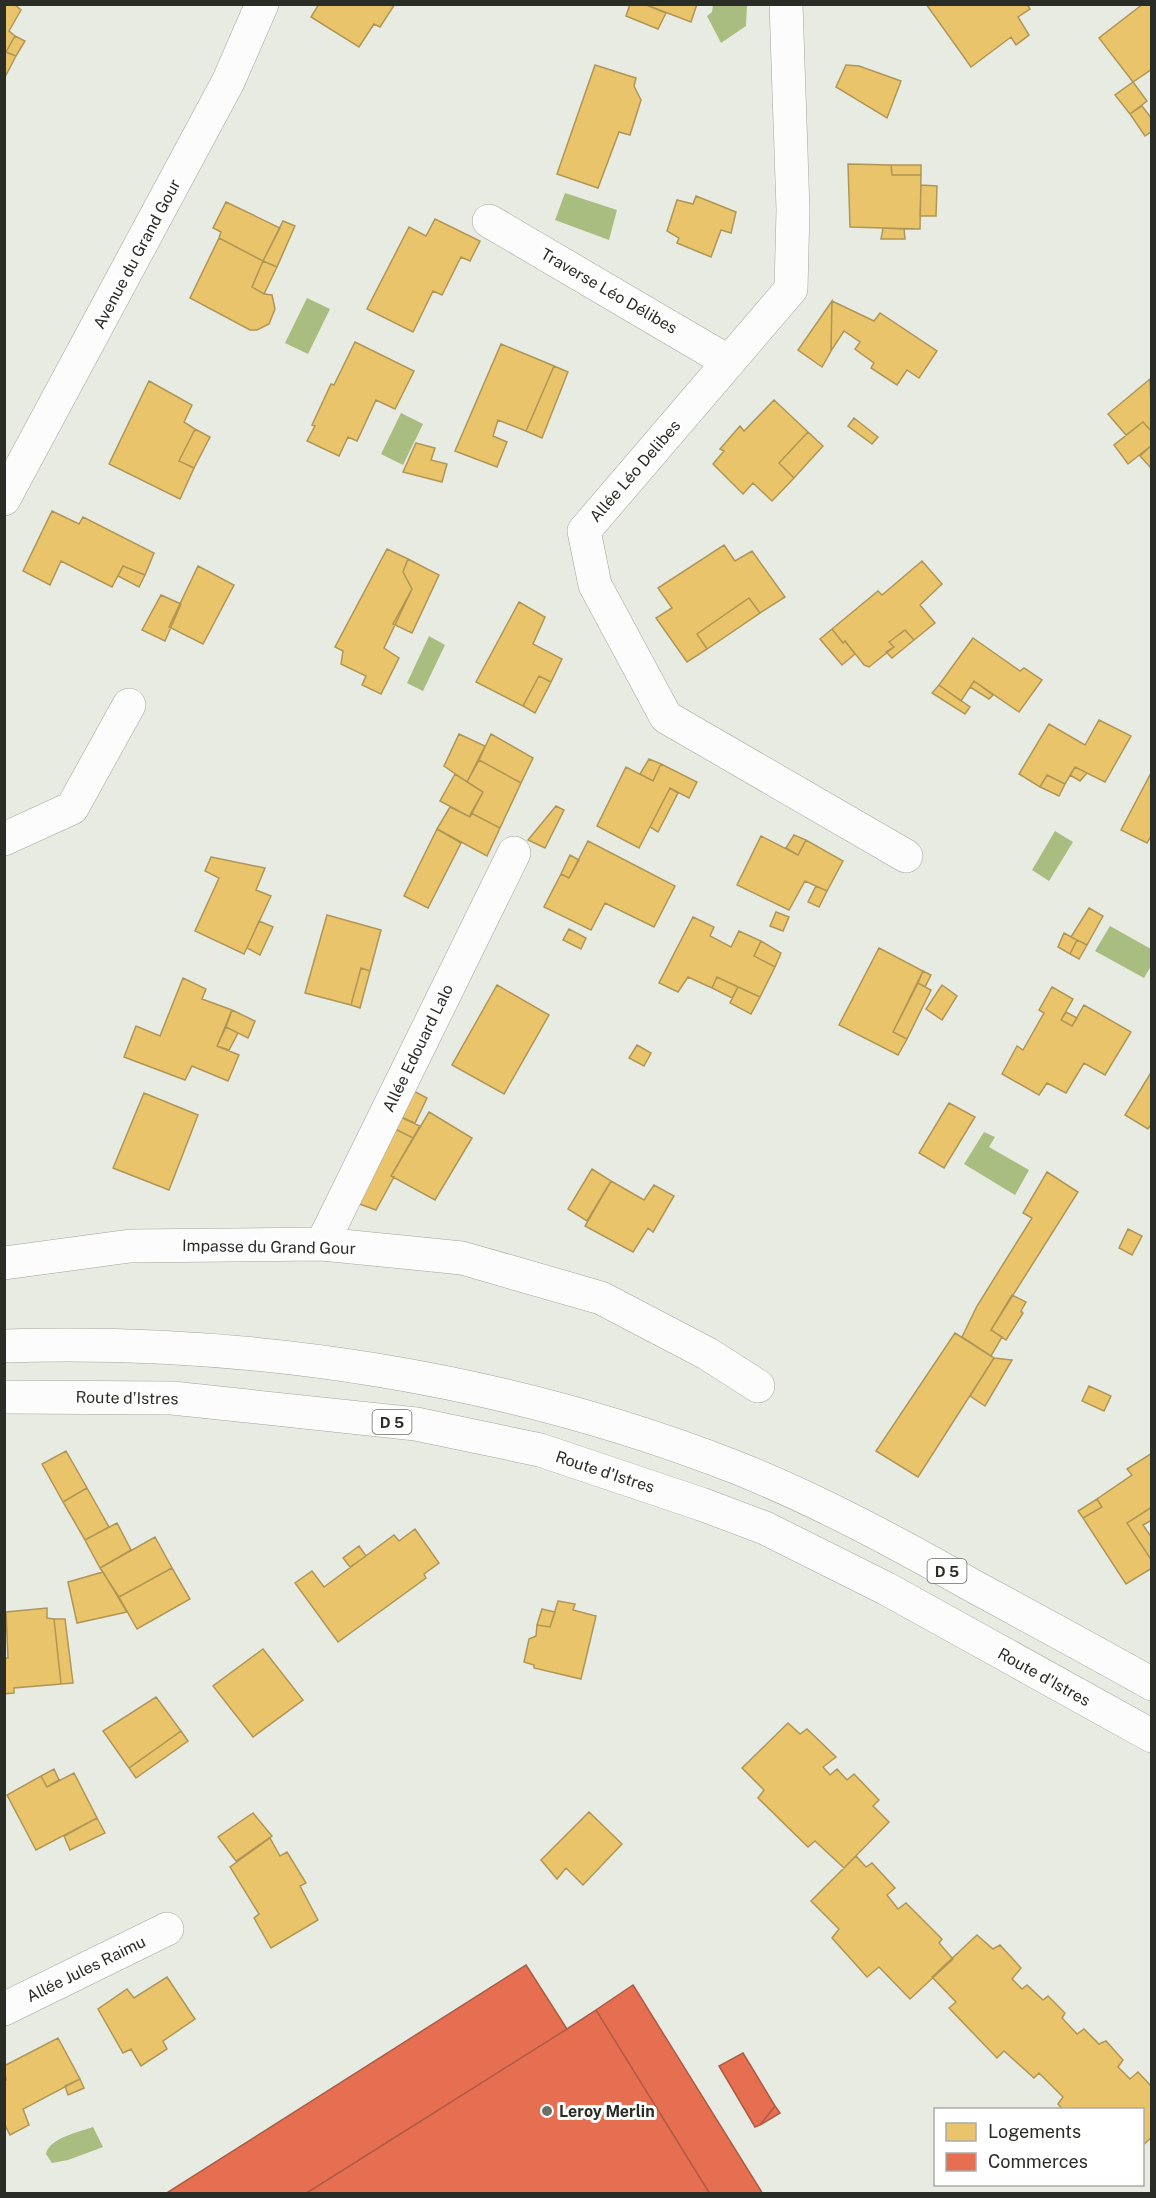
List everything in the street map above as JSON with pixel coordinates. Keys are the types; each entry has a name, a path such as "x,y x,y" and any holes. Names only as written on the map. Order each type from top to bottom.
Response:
{"street":[{"name":"Avenue du Grand Gour","path":"4,500 228,82 262,4"},
{"name":"Allée Léo Delibes","path":"786,4 793,210 791,289 584,531 595,585 666,717 906,856"},
{"name":"Traverse Léo Délibes","path":"489,221 729,362"},
{"path":"4,839 72,808 129,705"},
{"name":"Allée Edouard Lalo","path":"322,1244 514,853"},
{"name":"Impasse du Grand Gour","path":"4,1263 130,1246 322,1244 462,1258 601,1298 708,1354 758,1386"},
{"name":"D 5","path":"4,1346 58,1344 148,1347 273,1355 467,1386 639,1433 736,1468 868,1527 1152,1684"},
{"name":"Route d'Istres","path":"4,1397 172,1398 416,1425 540,1450 765,1528 887,1589 1152,1736"},
{"name":"Allée Jules Raimu","path":"4,2009 167,1929"}],"shaded area":[{"path":"713,5 747,5 746,26 721,43 707,16 712,12"},
{"path":"565,193 617,210 609,240 555,220"},
{"path":"307,298 330,309 308,354 285,343"},
{"path":"401,413 423,424 403,465 381,454"},
{"path":"429,636 445,645 423,691 407,683"},
{"path":"1055,831 1073,842 1049,881 1032,870"},
{"path":"1110,926 1151,949 1151,966 1144,978 1095,951"},
{"path":"984,1132 995,1137 989,1147 1029,1170 1015,1195 964,1164"},
{"path":"93,2127 103,2147 68,2160 52,2163 46,2154 48,2148 65,2136"}],"building: Logements":[{"path":"4,4 14,4 21,10 9,31 15,36 6,52 16,56 4,79"},
{"path":"319,4 395,4 380,27 374,24 359,47 311,17"},
{"path":"630,4 644,4 666,13 658,29 626,16"},
{"path":"644,4 697,4 691,22"},
{"path":"926,4 1027,4 1030,9 1018,17 1029,35 1016,45 1011,37 971,67"},
{"path":"1143,4 1152,4 1152,69 1133,82 1099,38"},
{"path":"15,36 25,41 16,56 6,52"},
{"path":"595,65 636,78 634,86 641,100 630,135 619,132 598,188 557,174"},
{"path":"846,65 859,66 901,81 887,118 836,87"},
{"path":"1133,82 1147,101 1130,114 1115,95"},
{"path":"1142,106 1152,119 1152,131 1145,136 1130,114"},
{"path":"848,164 891,165 892,175 921,175 920,229 850,227"},
{"path":"891,165 921,165 921,175 892,175"},
{"path":"921,185 937,186 936,216 920,216"},
{"path":"696,196 736,212 731,233 721,230 711,257 677,243 679,238 667,231 677,200 693,204"},
{"path":"226,202 280,228 263,261 219,238 221,232 213,228"},
{"path":"435,219 480,241 470,261 461,257 442,295 433,291 413,332 367,309 409,227 426,236"},
{"path":"283,221 295,226 277,267 263,261"},
{"path":"883,228 904,229 905,239 881,239"},
{"path":"219,238 263,261 252,287 264,294 272,295 275,309 269,324 257,330 250,330 190,298"},
{"path":"263,261 277,267 264,294 252,287"},
{"path":"832,301 874,321 880,313 937,351 919,378 907,370 897,385 871,368 874,363 855,349 860,342 844,331 831,351"},
{"path":"832,301 831,351 822,367 798,350"},
{"path":"355,342 414,371 395,409 376,400 357,441 348,437 339,456 307,441 331,384 334,385"},
{"path":"501,344 554,366 526,431 498,420 493,436 507,442 497,467 455,451"},
{"path":"554,366 568,372 542,438 526,431"},
{"path":"1150,379 1152,432 1143,422 1126,435 1108,414"},
{"path":"149,381 192,405 184,422 195,429 179,461 194,468 180,499 109,464"},
{"path":"774,400 808,432 779,463 794,478 772,501 753,483 743,494 713,464 724,451 720,449 740,426 744,431"},
{"path":"854,418 878,437 872,444 848,426"},
{"path":"1143,422 1152,432 1152,445 1128,464 1114,445"},
{"path":"195,429 210,437 194,468 179,461"},
{"path":"808,432 823,446 794,478 779,463"},
{"path":"416,443 435,448 431,460 447,464 442,482 403,472"},
{"path":"1152,445 1152,469 1140,456"},
{"path":"52,511 79,524 83,517 154,553 145,575 123,566 112,587 61,561 50,585 23,571"},
{"path":"724,545 735,561 752,551 785,597 760,613 749,598 697,634 707,649 687,662 656,618 672,608 658,588"},
{"path":"387,549 408,559 403,572 412,589 384,648 399,658 381,694 362,685 366,676 341,664 343,651 335,647"},
{"path":"408,559 439,575 412,633 393,624 412,589 403,572"},
{"path":"922,561 942,584 920,605 935,623 914,640 905,630 889,642 894,647 869,667 864,665 832,629 878,591 882,595"},
{"path":"123,566 145,575 139,587 118,576"},
{"path":"198,566 234,585 203,644 169,627"},
{"path":"161,595 181,604 165,641 142,630"},
{"path":"749,598 760,613 707,649 697,634"},
{"path":"519,602 545,617 533,644 562,659 551,682 539,676 523,706 476,682"},
{"path":"832,629 855,654 842,665 820,639"},
{"path":"905,630 914,640 892,658 886,652 894,647 889,642"},
{"path":"973,638 1020,671 1024,668 1042,680 1019,712 974,681 961,701 939,685"},
{"path":"539,676 551,682 535,713 523,706"},
{"path":"974,681 993,695 989,699 970,687"},
{"path":"939,685 970,707 965,714 932,693"},
{"path":"1099,720 1131,736 1105,782 1075,767 1065,784 1047,775 1040,787 1019,774 1049,724 1085,745"},
{"path":"459,734 485,746 467,782 444,766"},
{"path":"491,734 533,758 521,783 479,760"},
{"path":"649,759 661,764 653,781 640,774"},
{"path":"479,760 521,783 500,828 471,813 483,792 467,782"},
{"path":"661,764 697,782 689,798 670,788 639,848 597,826 626,767 653,781"},
{"path":"1075,767 1087,773 1080,781 1070,775"},
{"path":"1152,771 1152,834 1147,843 1121,830"},
{"path":"455,774 483,792 470,817 440,801"},
{"path":"1047,775 1065,784 1059,796 1040,787"},
{"path":"670,788 678,793 658,832 650,827"},
{"path":"556,806 564,810 545,848 528,840"},
{"path":"450,807 470,817 471,813 500,828 487,856 437,829"},
{"path":"437,829 461,843 428,908 404,896"},
{"path":"794,835 806,840 798,855 786,848"},
{"path":"761,836 798,855 806,840 843,861 827,891 805,881 789,910 737,885"},
{"path":"588,841 675,886 654,927 605,903 591,930 544,907 561,874 569,878"},
{"path":"570,855 579,860 569,878 561,874"},
{"path":"211,857 265,868 256,890 271,896 244,954 195,931 219,878 205,871"},
{"path":"816,886 827,891 819,907 808,902"},
{"path":"1089,908 1103,916 1087,945 1071,937"},
{"path":"776,912 789,917 783,931 770,926"},
{"path":"327,915 381,930 370,971 361,968 351,1005 305,993"},
{"path":"693,917 714,927 710,936 731,947 739,931 761,941 754,956 775,967 760,997 717,977 712,988 688,977 678,992 659,983"},
{"path":"259,921 273,927 260,955 247,948"},
{"path":"569,929 586,938 581,949 563,940"},
{"path":"1064,933 1077,940 1070,954 1058,947"},
{"path":"1077,940 1087,945 1079,959 1070,954"},
{"path":"761,941 781,953 775,967 754,956"},
{"path":"879,948 923,971 893,1032 907,1039 898,1055 839,1025"},
{"path":"361,968 370,971 360,1008 351,1005"},
{"path":"923,971 931,975 925,987 918,983"},
{"path":"717,977 738,987 732,998 712,988"},
{"path":"183,978 206,989 202,999 232,1010 217,1046 239,1055 228,1081 192,1066 185,1080 124,1057 136,1026 160,1036"},
{"path":"918,983 931,990 907,1039 893,1032"},
{"path":"497,985 549,1015 504,1094 452,1065"},
{"path":"942,985 957,996 942,1020 926,1009"},
{"path":"738,987 760,997 751,1014 730,1003"},
{"path":"1052,987 1073,999 1061,1020 1072,1026 1084,1005 1131,1032 1105,1075 1084,1063 1066,1093 1047,1083 1039,1095 1002,1074 1017,1046 1023,1050 1044,1013 1039,1010"},
{"path":"232,1010 255,1021 248,1038 226,1027"},
{"path":"1066,1012 1077,1018 1072,1026 1061,1020"},
{"path":"226,1027 238,1033 229,1050 217,1046"},
{"path":"637,1045 651,1053 644,1066 629,1058"},
{"path":"1152,1071 1152,1123 1148,1129 1125,1115"},
{"path":"408,1088 427,1098 415,1123 396,1115"},
{"path":"144,1093 198,1115 169,1190 113,1168"},
{"path":"949,1103 975,1117 944,1168 919,1153"},
{"path":"429,1112 472,1138 435,1200 391,1176"},
{"path":"396,1115 420,1126 413,1138 391,1127"},
{"path":"391,1127 413,1138 391,1176 394,1177 376,1210 354,1202"},
{"path":"592,1169 611,1181 587,1221 568,1209"},
{"path":"1047,1172 1078,1192 991,1330 1002,1337 991,1356 962,1337 977,1306 1032,1218 1023,1213"},
{"path":"611,1181 644,1200 654,1185 674,1196 653,1232 648,1228 633,1252 585,1226"},
{"path":"1128,1229 1142,1236 1132,1255 1119,1248"},
{"path":"1012,1295 1026,1302 1021,1311 1023,1313 1006,1340 991,1330"},
{"path":"955,1333 994,1358 918,1477 876,1451"},
{"path":"994,1358 1012,1360 985,1406 970,1396"},
{"path":"1089,1386 1111,1396 1104,1411 1082,1401"},
{"path":"66,1451 87,1488 63,1502 42,1464"},
{"path":"1152,1453 1152,1507 1127,1523 1152,1561 1152,1568 1126,1584 1083,1518 1102,1507 1097,1499 1132,1475 1127,1469"},
{"path":"87,1488 109,1527 85,1540 63,1502"},
{"path":"1097,1499 1102,1507 1083,1518 1078,1511"},
{"path":"1152,1507 1152,1520 1143,1525 1152,1538 1152,1561 1127,1523"},
{"path":"117,1523 131,1550 100,1568 85,1540"},
{"path":"415,1529 439,1563 424,1574 426,1578 338,1642 295,1583 312,1571 324,1587 394,1535 399,1541"},
{"path":"155,1537 172,1568 119,1597 100,1568"},
{"path":"359,1546 366,1556 350,1567 343,1558"},
{"path":"172,1568 190,1599 137,1629 119,1597"},
{"path":"103,1572 127,1612 77,1623 68,1582"},
{"path":"558,1601 575,1604 573,1610 596,1616 581,1679 534,1668 534,1665 524,1662 529,1639 536,1636 537,1625 550,1627"},
{"path":"47,1608 47,1618 54,1619 61,1684 14,1688 14,1693 4,1694 4,1658 8,1658 6,1612"},
{"path":"542,1609 555,1612 550,1627 537,1625"},
{"path":"54,1619 65,1619 73,1683 61,1684"},
{"path":"263,1649 303,1700 253,1737 213,1686"},
{"path":"156,1697 181,1731 129,1768 103,1731"},
{"path":"788,1723 800,1734 807,1729 836,1757 823,1767 830,1775 837,1769 847,1780 854,1774 879,1800 873,1806 889,1822 844,1868 815,1841 808,1847 758,1798 764,1790 742,1768"},
{"path":"181,1731 188,1741 136,1778 129,1768"},
{"path":"54,1769 59,1780 47,1787 41,1776"},
{"path":"74,1773 97,1818 36,1850 7,1795 41,1776 47,1787"},
{"path":"589,1812 622,1844 583,1885 566,1868 557,1879 541,1860"},
{"path":"253,1813 272,1836 236,1861 218,1837"},
{"path":"97,1818 105,1833 70,1850 64,1836"},
{"path":"270,1838 280,1856 287,1852 306,1883 300,1886 318,1920 271,1948 254,1918 259,1914 230,1867"},
{"path":"856,1856 866,1867 872,1863 895,1888 887,1895 898,1909 906,1903 942,1939 939,1943 953,1959 910,1999 879,1967 867,1977 832,1938 839,1929 811,1901"},
{"path":"977,1935 993,1949 1000,1945 1021,1968 1012,1979 1022,1989 1027,1985 1043,2000 1048,1996 1065,2013 1062,2018 1077,2034 1084,2029 1099,2044 1106,2041 1123,2060 1118,2067 1130,2079 1138,2072 1152,2087 1152,2137 1144,2144 1144,2108 1061,2108 1058,2104 1063,2097 1039,2073 1034,2078 1004,2051 997,2058 949,2008 956,2002 932,1977"},
{"path":"167,1977 195,2019 163,2041 167,2049 141,2066 131,2049 123,2053 98,2009 127,1989 134,1998"},
{"path":"58,2038 80,2079 23,2109 29,2125 10,2135 4,2123 4,2081 6,2080 4,2066"},
{"path":"80,2079 84,2088 68,2095 65,2086"}],"building: Commerces":[{"path":"526,1965 567,2029 305,2194 165,2194"},
{"path":"633,1985 763,2194 710,2194 596,2010"},
{"name":"Leroy Merlin","path":"596,2010 710,2194 305,2194 567,2029"},
{"path":"743,2053 775,2106 760,2125 755,2127 719,2066"},
{"path":"775,2106 780,2113 760,2125"}],"place":[{"name":"Leroy Merlin","path":"547,2111"}]}
